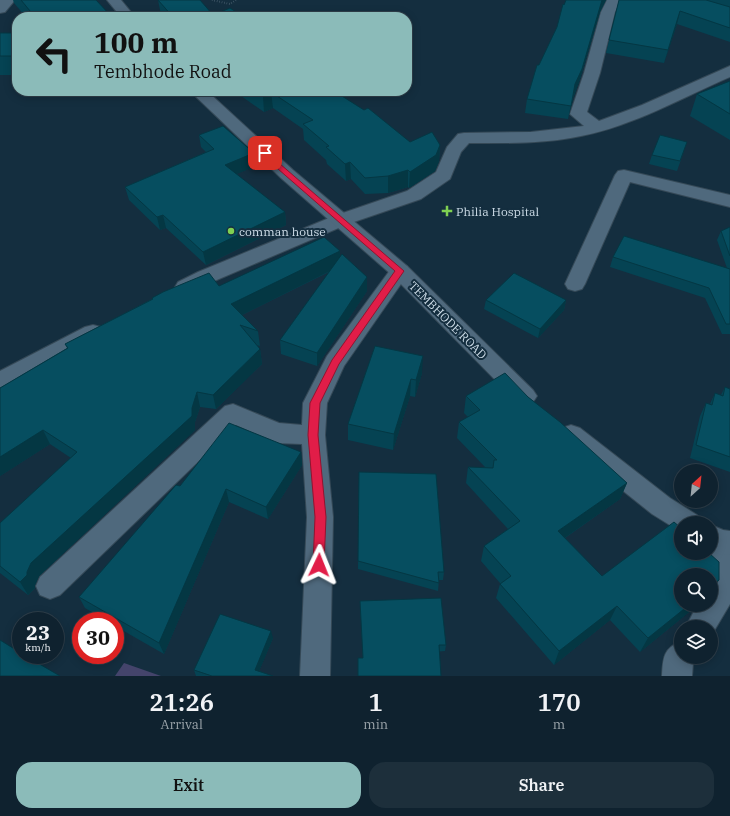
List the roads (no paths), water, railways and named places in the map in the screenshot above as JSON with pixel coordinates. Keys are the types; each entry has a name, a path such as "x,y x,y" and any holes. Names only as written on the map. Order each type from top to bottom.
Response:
{"street":[{"path":"0,9 8,0"},
{"path":"114,0 124,12"},
{"path":"597,127 578,114 592,74 608,12 614,0"},
{"path":"171,294 205,277 341,220 414,195 444,175 453,151 464,138 550,136 597,127 640,111 730,72"},
{"name":"TEMBHODE ROAD","path":"203,96 287,174 400,271 539,410"},
{"path":"575,284 624,175 730,202"},
{"path":"315,676 320,517 313,435 315,403 336,362 400,271"},
{"path":"0,381 109,325"},
{"path":"50,586 232,413 276,433 313,435"},
{"path":"558,424 661,506 677,516"},
{"path":"704,620 724,588 720,541"},
{"path":"677,676 678,664"}],"place":[{"name":"Philia Hospital","path":"447,211"},
{"name":"comman house","path":"231,231"}]}
